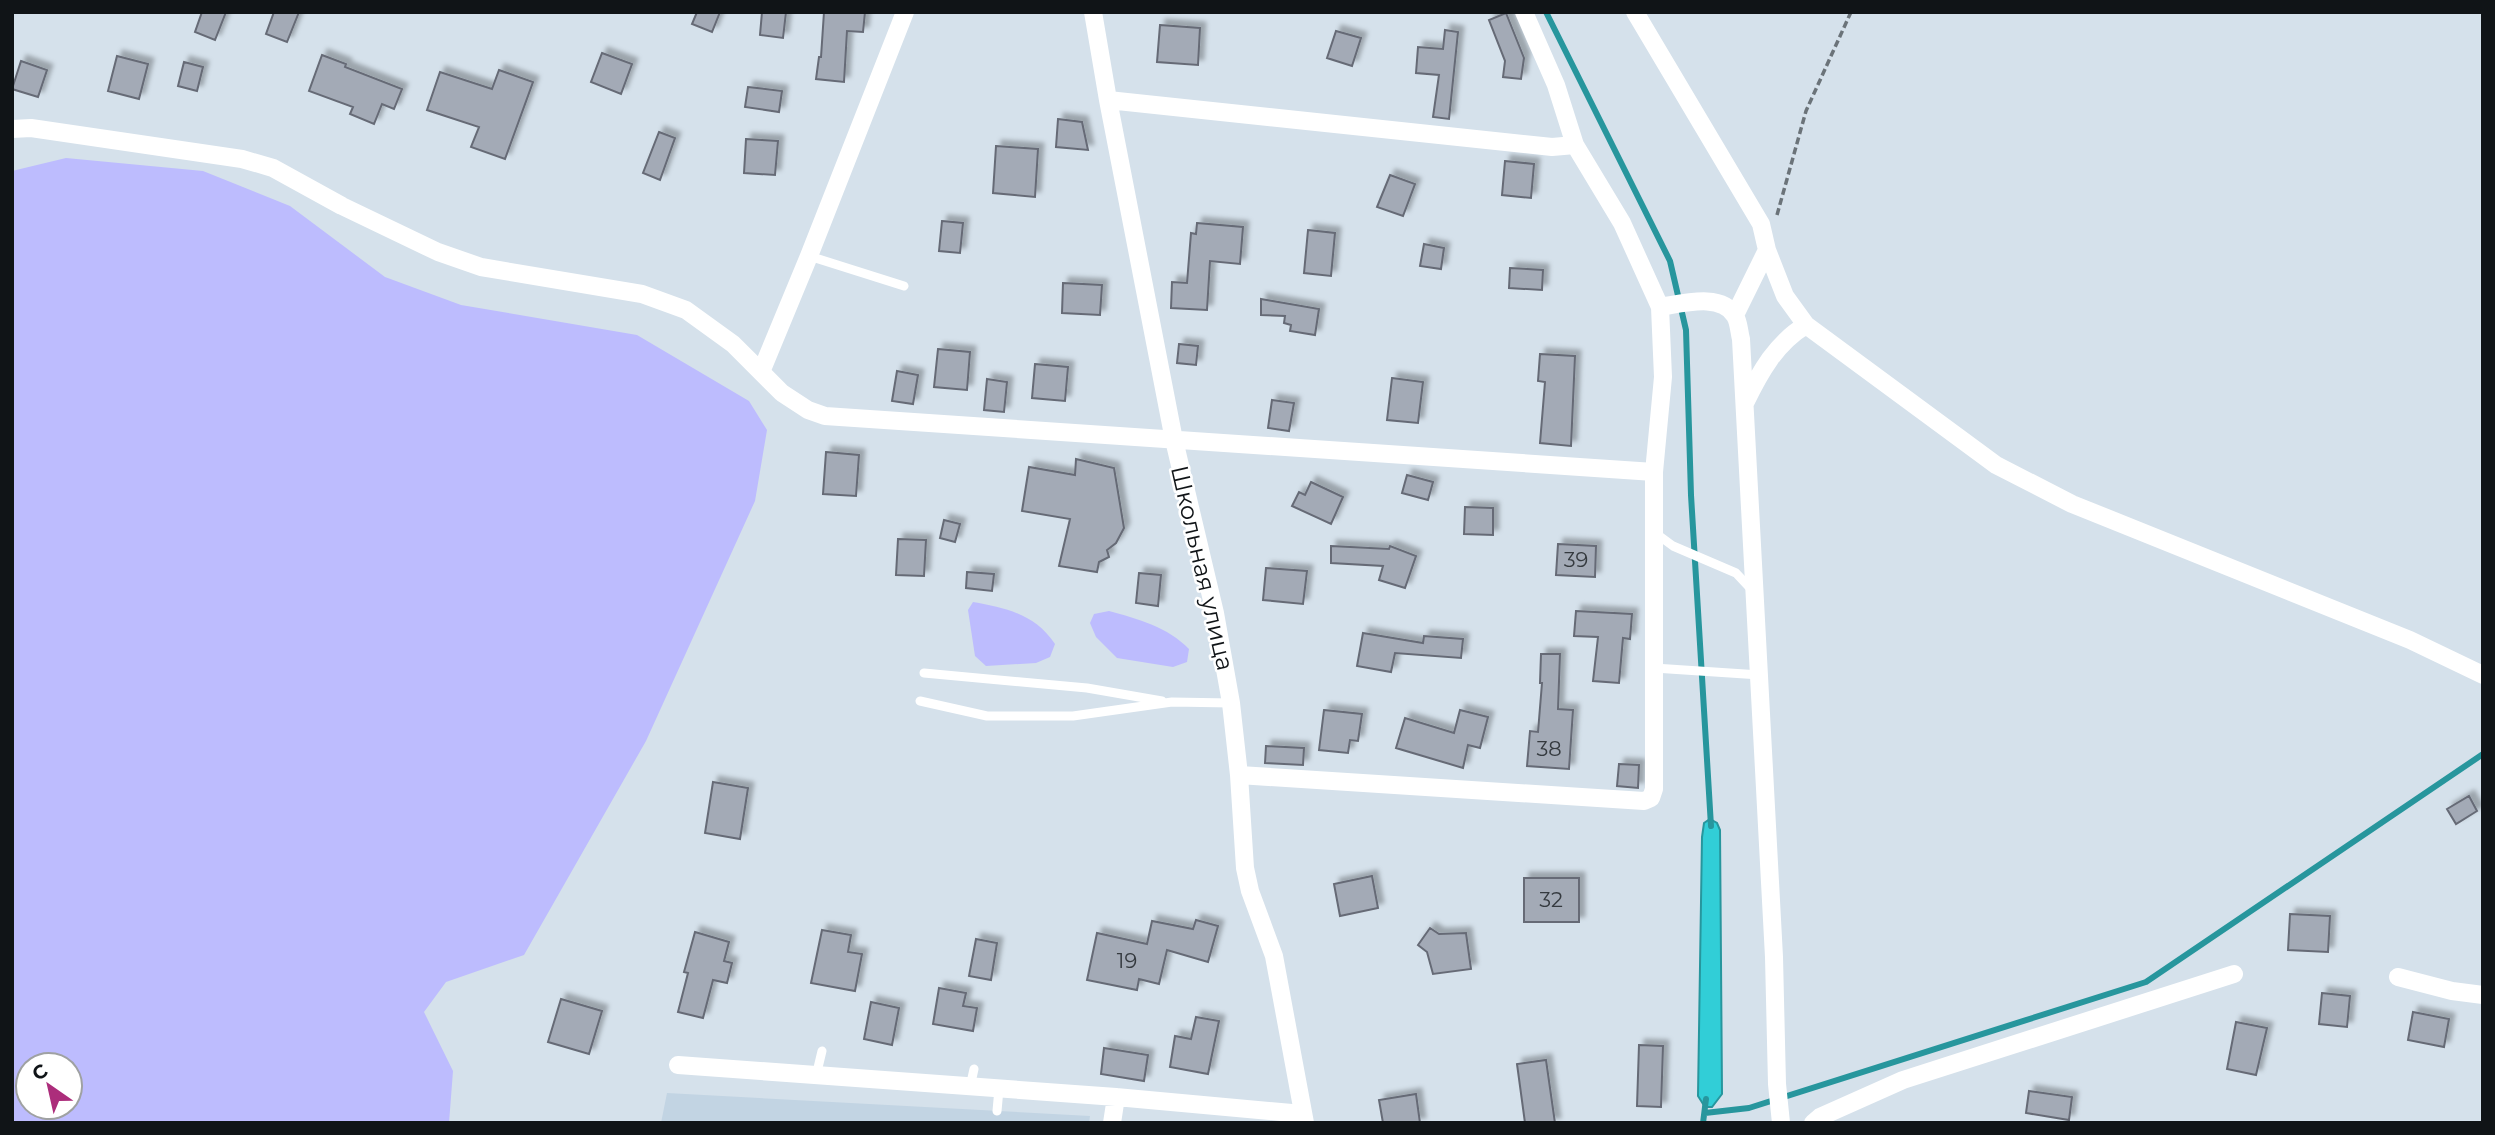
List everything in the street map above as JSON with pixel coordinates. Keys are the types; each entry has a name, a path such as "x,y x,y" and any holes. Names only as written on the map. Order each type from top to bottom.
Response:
{"street":[{"path":"761,372 905,12"},
{"name":"Школьная улица","path":"1093,12 1174,440 1215,613 1231,703 1245,868 1250,891 1274,956 1304,1118"},
{"path":"1239,775 1644,800 1651,798 1654,789 1654,472 1663,377 1660,307 1622,223 1575,145 1556,85 1524,12"},
{"path":"1634,12 1761,224 1767,250 1785,296 1806,325 1996,465 2072,504 2410,640 2483,676"},
{"path":"1108,100 1552,147 1575,145"},
{"path":"12,129 32,128 242,159 273,168 354,212 439,252 481,267 642,293 686,310 733,344 782,393 808,410 825,416 1654,472"},
{"path":"1735,315 1767,250"},
{"path":"1660,307 1704,301 1723,305 1735,315 1741,339 1781,1123"},
{"path":"1744,404 1761,369 1790,334 1806,325"},
{"path":"1813,1123 1820,1117 1903,1080 2234,974"},
{"path":"2398,977 2483,995"},
{"path":"678,1065 816,1076 972,1078 999,1088 1116,1097 1304,1118"},
{"path":"1112,1123 1116,1097"}],"lane":[{"path":"809,256 904,286"},
{"path":"1654,532 1673,546 1736,573 1749,584 1755,597"},
{"path":"1654,668 1760,675"},
{"path":"924,673 1087,688 1172,702 1231,703"},
{"path":"920,701 987,716 1073,716 1172,702"},
{"path":"816,1076 822,1051"},
{"path":"997,1111 999,1088"}],"path":[{"path":"1767,250 1806,111 1851,12"}],"shaded area":[{"path":"66,158 203,171 290,206 385,277 461,305 637,335 749,401 767,430 755,501 646,741 524,955 446,982 424,1012 453,1071 449,1123 12,1123 12,171"},
{"path":"973,602 1008,610 1029,619 1055,644 1050,657 1036,663 986,666 975,656 968,610"},
{"path":"1109,611 1142,621 1172,635 1189,649 1187,662 1173,667 1117,658 1096,637 1090,623 1094,614"},
{"path":"1710,819 1717,823 1720,830 1722,1094 1712,1107 1705,1107 1698,1096 1702,837 1704,823"},
{"path":"667,1093 1090,1116 1089,1123 661,1123"}],"building":[{"path":"202,12 226,12 215,40 195,32"},
{"path":"274,12 299,12 287,42 266,34"},
{"path":"697,12 720,12 712,32 692,24"},
{"path":"762,12 786,12 783,38 760,35"},
{"path":"824,12 865,12 863,32 847,31 844,82 816,79 821,57"},
{"path":"1506,13 1524,58 1521,79 1503,77 1505,61 1489,20"},
{"path":"1160,25 1200,28 1198,65 1157,62"},
{"path":"1445,30 1458,32 1449,119 1433,117 1439,75 1416,73 1418,47 1443,49"},
{"path":"1336,31 1361,38 1352,66 1327,58"},
{"path":"602,53 632,64 621,94 591,82"},
{"path":"322,55 402,89 394,109 382,104 374,124 350,114 353,107 309,91"},
{"path":"117,56 148,64 139,99 108,91"},
{"path":"21,61 47,70 38,97 12,89"},
{"path":"184,62 203,67 197,91 178,86"},
{"path":"499,70 533,82 505,159 471,147 479,127 427,110 440,72 492,89"},
{"path":"748,87 782,91 779,112 745,107"},
{"path":"1058,119 1082,122 1088,150 1056,147"},
{"path":"659,132 675,138 660,180 643,173"},
{"path":"746,139 778,141 775,175 744,173"},
{"path":"996,146 1038,149 1035,197 993,193"},
{"path":"1505,161 1534,164 1531,198 1502,195"},
{"path":"1390,175 1415,184 1403,216 1377,207"},
{"path":"942,221 963,223 960,253 939,251"},
{"path":"1197,223 1243,227 1240,264 1210,261 1207,310 1171,308 1172,282 1187,283 1191,233 1196,234"},
{"path":"1308,230 1335,233 1331,276 1304,273"},
{"path":"1424,244 1444,248 1441,269 1420,266"},
{"path":"1510,268 1543,270 1542,290 1509,288"},
{"path":"1063,283 1102,285 1100,315 1062,313"},
{"path":"1261,299 1319,309 1315,335 1290,331 1291,325 1284,323 1285,316 1261,315"},
{"path":"1179,344 1198,346 1196,365 1177,363"},
{"path":"938,349 970,352 967,390 934,387"},
{"path":"1540,354 1575,356 1571,446 1540,443 1545,382 1538,381"},
{"path":"1035,364 1068,367 1065,401 1032,398"},
{"path":"897,371 918,375 913,404 892,401"},
{"path":"1392,378 1423,382 1418,423 1387,420"},
{"path":"987,379 1007,382 1004,412 984,410"},
{"path":"1272,400 1294,403 1289,431 1268,428"},
{"path":"826,452 859,455 856,496 823,494"},
{"path":"1076,459 1114,468 1124,528 1116,543 1107,550 1109,557 1099,562 1097,572 1059,566 1070,519 1022,511 1029,467 1075,475"},
{"path":"1407,475 1433,482 1428,500 1402,493"},
{"path":"1311,482 1343,497 1331,524 1292,506 1299,492 1305,495"},
{"path":"1465,507 1493,508 1493,535 1464,534"},
{"path":"944,520 960,524 955,542 940,538"},
{"path":"898,539 926,540 924,576 896,575"},
{"path":"1558,544 1596,546 1595,577 1556,575"},
{"path":"1331,546 1389,549 1390,546 1416,556 1405,588 1379,580 1383,566 1331,563"},
{"path":"1266,568 1307,571 1303,604 1263,600"},
{"path":"967,572 994,574 992,591 966,588"},
{"path":"1139,573 1161,575 1158,606 1136,603"},
{"path":"1576,611 1632,614 1630,639 1623,638 1619,683 1593,681 1598,637 1574,636"},
{"path":"1363,633 1423,643 1424,636 1463,639 1461,658 1395,653 1391,672 1357,666"},
{"path":"1541,654 1560,654 1558,709 1573,710 1569,769 1527,766 1530,731 1538,732 1542,683"},
{"path":"1324,710 1362,714 1358,741 1350,740 1348,753 1319,750"},
{"path":"1460,710 1488,717 1480,748 1468,745 1463,768 1396,748 1405,718 1454,733"},
{"path":"1266,746 1304,748 1303,765 1265,763"},
{"path":"1619,764 1639,765 1638,788 1617,786"},
{"path":"713,782 748,788 740,839 705,833"},
{"path":"2469,796 2477,811 2456,824 2447,809"},
{"path":"1372,876 1378,908 1340,916 1334,884"},
{"path":"1524,878 1579,878 1579,922 1524,922"},
{"path":"2290,914 2330,916 2328,952 2288,950"},
{"path":"1196,920 1218,926 1208,962 1167,950 1159,984 1139,979 1137,990 1087,980 1097,933 1147,944 1152,921 1193,929"},
{"path":"1430,928 1439,934 1466,933 1471,969 1433,974 1427,952 1418,945"},
{"path":"822,930 851,935 848,952 862,954 855,991 811,983"},
{"path":"695,932 729,942 724,961 732,963 727,983 713,980 703,1018 678,1012 688,973 684,972"},
{"path":"976,939 997,943 991,980 969,976"},
{"path":"939,988 966,993 963,1006 977,1008 973,1031 933,1024"},
{"path":"2322,993 2350,996 2347,1027 2319,1024"},
{"path":"561,999 602,1011 589,1054 548,1042"},
{"path":"871,1002 899,1008 892,1045 864,1039"},
{"path":"2413,1012 2449,1019 2444,1047 2408,1040"},
{"path":"1196,1017 1219,1021 1208,1074 1170,1067 1175,1036 1191,1039"},
{"path":"2236,1022 2267,1028 2256,1075 2227,1069"},
{"path":"1639,1045 1663,1046 1661,1107 1637,1106"},
{"path":"1104,1048 1148,1055 1144,1081 1101,1074"},
{"path":"1546,1060 1555,1123 1525,1123 1517,1064"},
{"path":"2029,1091 2072,1097 2069,1120 2026,1113"},
{"path":"1416,1094 1420,1123 1383,1123 1379,1100"}],"waterway":[{"path":"1546,12 1670,261 1686,330 1691,495 1711,826"},
{"path":"1705,1113 1749,1108 2146,982 2483,754"},
{"path":"1703,1123 1706,1099"}]}
